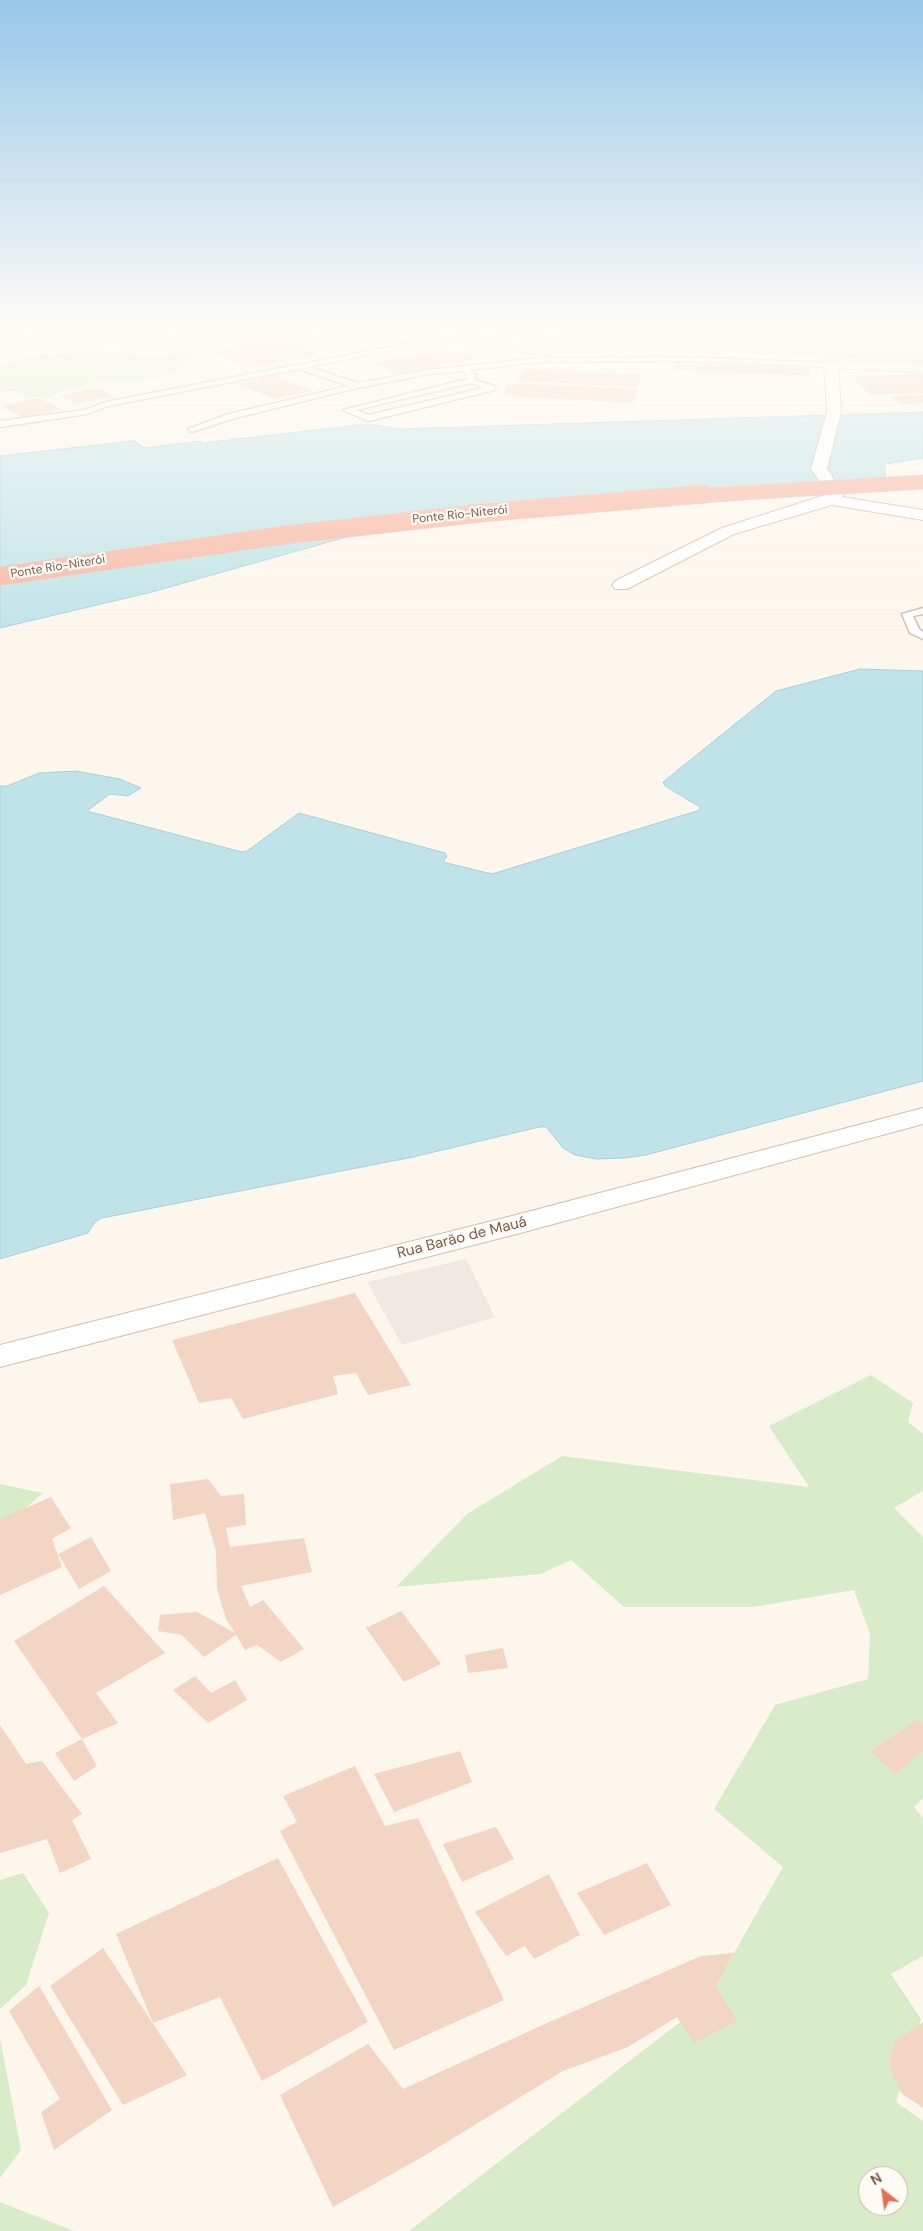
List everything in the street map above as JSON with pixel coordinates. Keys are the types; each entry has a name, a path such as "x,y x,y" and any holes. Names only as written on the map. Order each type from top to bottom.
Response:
{"highway":[{"name":"Ponte Rio-Niterói","path":"0,563 293,523 478,502 727,482 923,473"},
{"name":"Ponte Rio-Niterói","path":"0,576 256,538 462,515 733,492 923,482"}],"street":[{"path":"829,432 819,469 833,498"},
{"path":"621,585 728,531 833,498 923,515"},
{"name":"Rua Barão de Mauá","path":"0,1356 514,1225 923,1116"}],"lane":[{"path":"923,611 907,614 914,631 923,636"}],"shaded area":[{"path":"466,1259 495,1317 402,1345 367,1282"}],"green space":[{"path":"871,1375 913,1403 908,1422 923,1434 923,1491 894,1508 923,1537 923,1798 914,1807 923,1818 923,1956 891,1974 921,2019 896,2102 923,2121 923,2231 409,2231 706,2002 783,1867 714,1809 775,1705 868,1679 870,1634 854,1590 753,1607 624,1607 571,1560 541,1574 396,1587 467,1514 562,1456 809,1487 769,1426"},
{"path":"0,1484 43,1493 0,1530"},
{"path":"23,1873 49,1913 26,1985 0,2009 0,1880"},
{"path":"0,2038 21,2150 0,2178"},
{"path":"0,2202 74,2231 0,2231"}],"water":[{"path":"297,432 923,432 923,458 885,464 885,490 531,515 350,536 152,592 0,628 0,456 132,441 136,441 143,448 201,441 203,443"},
{"path":"860,669 923,671 923,1081 646,1155 625,1158 596,1159 575,1155 563,1148 546,1127 539,1127 413,1157 102,1218 95,1222 88,1233 0,1259 0,786 7,786 39,773 76,771 120,779 141,788 128,796 110,794 87,811 242,852 247,851 299,813 445,853 447,857 443,861 447,863 492,874 700,810 700,807 665,786 663,782 776,691"}],"building":[{"path":"355,1293 411,1385 368,1395 356,1373 333,1376 338,1394 243,1419 231,1398 199,1403 172,1340"},
{"path":"208,1479 221,1496 244,1494 246,1525 226,1528 230,1547 304,1538 312,1572 241,1586 250,1607 263,1600 304,1649 281,1662 257,1645 245,1650 236,1635 204,1657 182,1635 158,1631 160,1615 197,1612 235,1633 226,1619 217,1589 216,1551 205,1513 173,1520 170,1484"},
{"path":"51,1497 71,1528 52,1539 62,1567 0,1595 0,1519"},
{"path":"91,1537 111,1571 79,1589 58,1554"},
{"path":"104,1586 165,1653 96,1693 118,1723 82,1739 14,1641"},
{"path":"401,1611 441,1664 404,1682 366,1628"},
{"path":"503,1648 508,1668 468,1673 465,1655"},
{"path":"195,1676 211,1693 235,1680 247,1700 208,1723 173,1690"},
{"path":"917,1720 923,1724 923,1751 895,1774 870,1751"},
{"path":"0,1725 26,1764 42,1761 82,1814 72,1820 91,1859 60,1873 47,1839 0,1853"},
{"path":"82,1739 97,1766 74,1781 55,1753"},
{"path":"460,1751 472,1782 394,1812 374,1774"},
{"path":"355,1766 385,1826 418,1818 504,2000 394,2050 280,1831 297,1822 283,1796"},
{"path":"496,1827 514,1859 462,1882 443,1844"},
{"path":"278,1858 368,2022 262,2081 220,1997 153,2023 116,1934"},
{"path":"647,1863 671,1905 604,1935 577,1893"},
{"path":"549,1874 580,1935 534,1959 525,1946 506,1956 475,1912"},
{"path":"103,1948 187,2075 123,2105 50,1986"},
{"path":"734,1953 716,1986 737,2021 694,2043 677,2017 628,2047 563,2071 424,2156 333,2207 280,2095 368,2044 403,2089 547,2023 701,1956"},
{"path":"39,1986 112,2110 54,2150 41,2112 60,2099 9,2011"},
{"path":"923,2022 923,2108 901,2093 889,2065 895,2041"}]}
